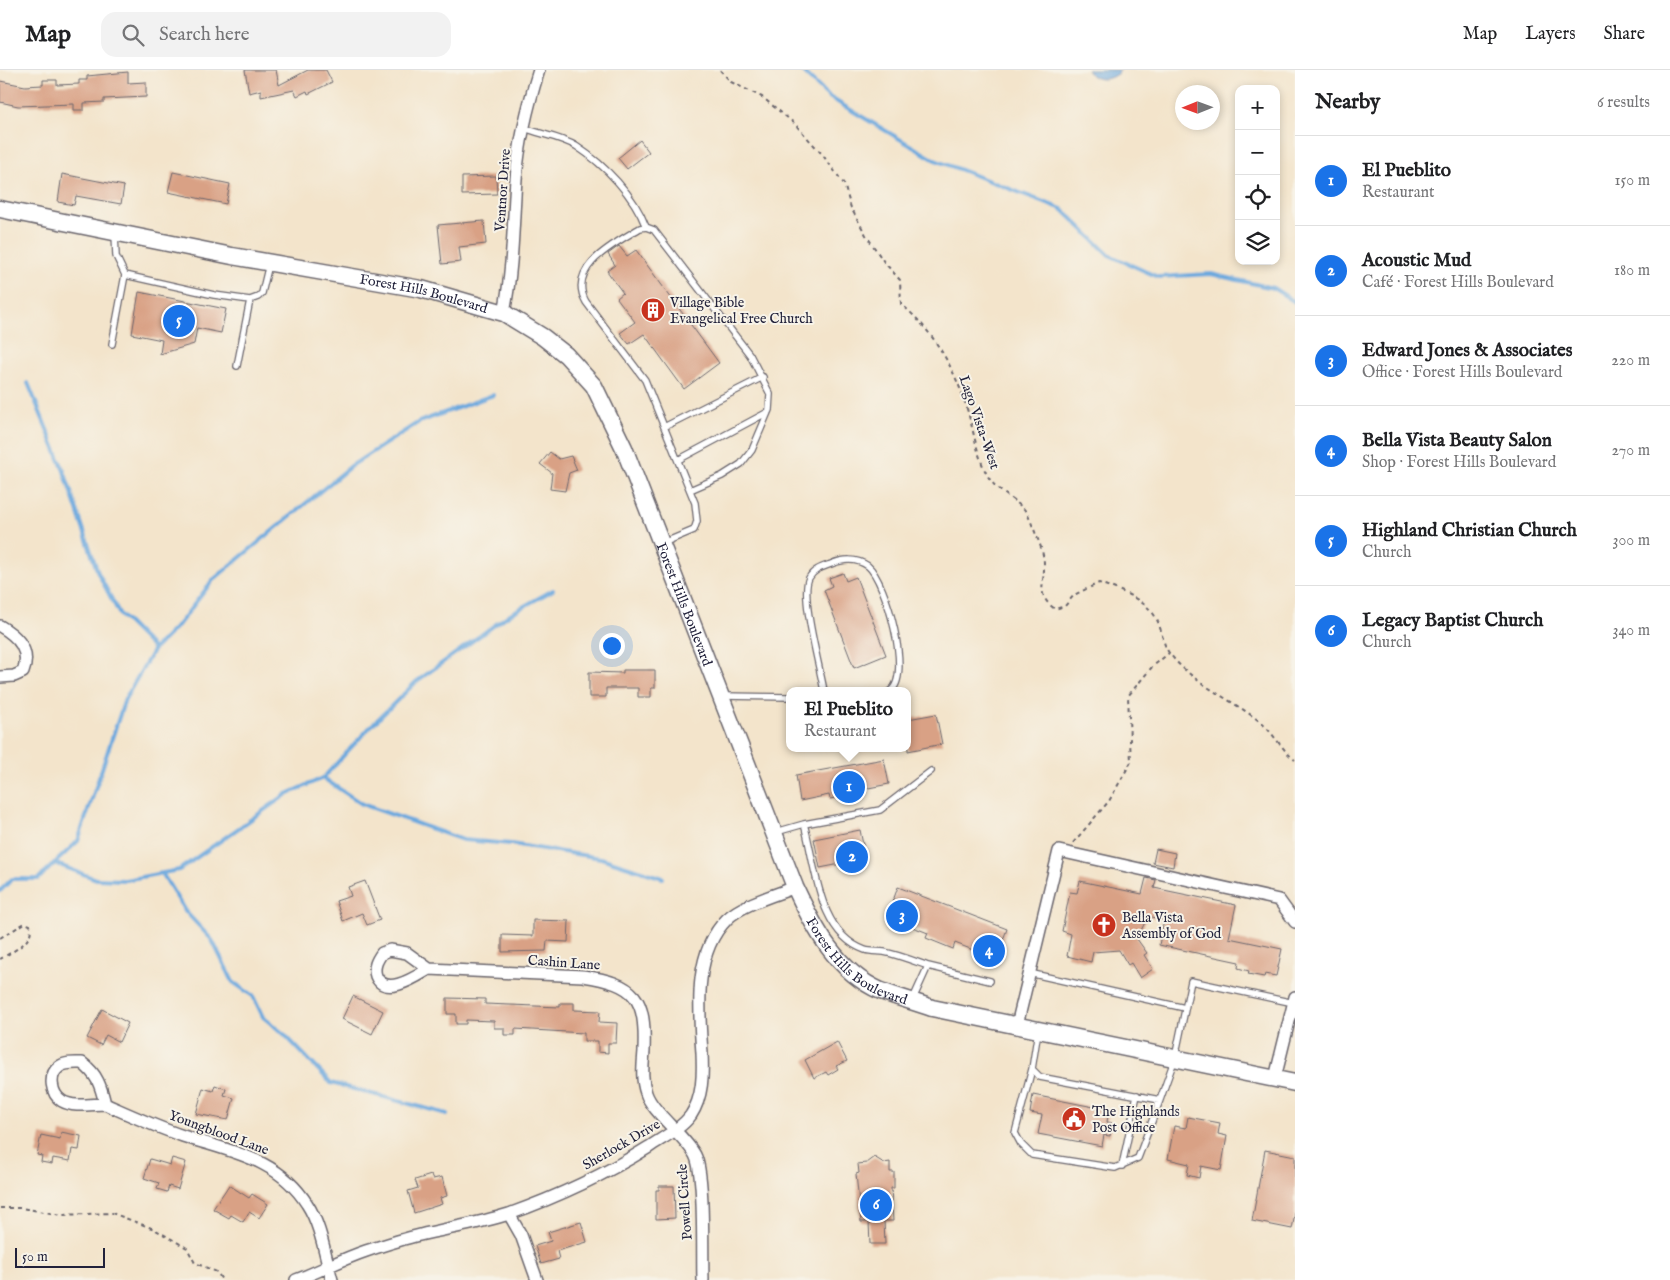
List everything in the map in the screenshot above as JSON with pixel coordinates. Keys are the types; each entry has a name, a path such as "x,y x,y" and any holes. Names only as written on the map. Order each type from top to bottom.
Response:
{"main road":[{"name":"Forest Hills Boulevard","path":"0,210 114,233 421,289 504,313 543,337 566,355 594,386 624,448 795,887 828,948 852,973 880,990 932,1008 1295,1082"}],"street":[{"name":"Ventnor Drive","path":"504,313 511,278 516,178 524,128 539,70"},
{"path":"0,626 9,631 26,649 27,661 23,672 14,676 0,677"},
{"path":"1016,1025 1059,851 1279,900 1295,922"},
{"name":"Sherlock Drive","path":"296,1280 328,1265 418,1235 509,1214 579,1185 674,1130 690,1116 700,1095 702,1066 700,984 703,964 711,944 727,919 754,903 795,887"},
{"name":"Cashin Lane","path":"429,968 582,976 620,984 632,992 644,1016 642,1074 646,1094 674,1130"},
{"path":"1275,1078 1294,1000"},
{"name":"Youngblood Lane","path":"105,1104 100,1085 92,1071 82,1063 60,1066 55,1071 52,1084 53,1092 61,1100 73,1105 105,1104 182,1136 250,1158 281,1173 296,1188 308,1206 332,1280"},
{"name":"Powell Circle","path":"674,1130 696,1156 700,1168 703,1280"},
{"path":"509,1214 521,1235 537,1280"}],"lane":[{"path":"524,128 574,145 586,154 615,180 638,207 646,227"},
{"path":"661,544 694,530 698,515 690,490 645,380 586,302 583,291 584,276 592,260 640,228 646,227 654,230 660,237 750,355 770,394 768,412 752,450 741,464 722,476 690,490"},
{"path":"112,344 125,275 116,256 114,233"},
{"path":"125,275 214,295 250,300 258,298 262,293 270,262"},
{"path":"237,366 250,300"},
{"path":"664,427 763,378"},
{"path":"678,460 768,412"},
{"path":"823,687 810,614 807,585 809,577 816,570 838,561 852,560 867,566 871,570 887,601 900,661 896,684 893,687"},
{"path":"720,696 786,698"},
{"path":"774,832 804,824 880,810 931,771"},
{"path":"804,824 817,882 830,917 847,941 866,950 885,952 928,966 990,981"},
{"path":"912,1001 928,966"},
{"path":"1029,972 1185,1008"},
{"path":"1038,1029 1032,1069 1015,1133 1021,1144 1032,1155 1115,1168 1138,1158 1175,1058 1191,981 1294,1000"},
{"path":"1032,1069 1040,1077 1160,1100"},
{"path":"1122,1166 1137,1095"}],"path":[{"name":"Lago Vista-West","path":"720,70 731,82 762,96 794,123 822,154 844,184 850,208 866,236 884,262 900,280 901,304 915,315 936,342 961,389 978,452 988,478 1000,492 1024,509 1035,531 1043,554 1045,566 1041,585 1047,603 1055,609 1065,606 1074,595 1098,582 1128,594 1142,604 1157,619 1169,654 1202,683 1261,722 1280,746 1295,760"},
{"path":"1064,852 1109,801 1128,768 1131,762 1128,696 1152,667 1169,654"},
{"path":"0,938 25,923 30,925 32,932 30,938 0,959"},
{"path":"0,1208 21,1208 62,1215 112,1213 154,1229 188,1248 195,1263 217,1272 222,1280"}],"water":[{"path":"1087,70 1121,70 1113,76 1099,79"}],"building":[{"path":"245,70 276,70 279,85 308,70 326,70 332,82 308,94 307,91 297,96 294,90 261,97 261,90 249,93"},
{"path":"128,72 128,83 146,82 146,97 104,99 104,102 84,103 84,110 74,110 74,104 18,106 0,102 0,81 25,86 43,85 43,80 57,80 57,85 79,84 79,80 87,80 87,76"},
{"path":"640,140 649,152 627,169 618,158"},
{"path":"173,172 230,184 226,204 168,192"},
{"path":"62,174 124,186 121,204 76,196 74,205 58,202"},
{"path":"496,176 497,194 462,195 462,177"},
{"path":"484,221 486,244 459,247 461,262 442,264 438,225"},
{"name":"Village Bible Evangelical Free Church","path":"619,246 627,256 636,250 719,363 684,389 644,334 629,344 620,333 635,322 617,298 623,293 607,271 615,265 608,254"},
{"path":"139,292 226,309 221,333 197,328 194,344 160,354 162,340 132,334"},
{"path":"550,452 559,459 571,456 577,470 569,473 565,491 550,489 552,473 540,464"},
{"path":"843,573 846,581 856,577 886,655 854,668 824,590 832,586 829,578"},
{"path":"623,670 655,670 655,688 651,688 651,697 638,697 638,688 606,688 606,697 589,697 589,672 623,673"},
{"path":"936,714 942,744 911,750 911,718"},
{"path":"884,759 889,784 858,790 859,793 830,799 829,795 800,801 796,775"},
{"path":"860,830 866,859 820,868 814,839"},
{"path":"1156,849 1175,853 1173,867 1153,863"},
{"name":"Bella Vista Assembly of God","path":"1146,878 1156,880 1154,888 1236,905 1229,938 1282,949 1276,976 1265,974 1264,977 1248,974 1249,971 1238,968 1239,962 1159,945 1164,920 1148,916 1137,939 1147,953 1144,955 1153,969 1140,978 1131,963 1128,965 1119,950 1093,952 1091,962 1067,956 1071,934 1062,931 1070,892 1077,893 1080,881 1142,894"},
{"path":"365,881 380,920 367,925 362,913 343,921 336,901 351,896 348,887"},
{"path":"898,887 1007,929 996,959 955,943 953,949 926,938 928,933 887,917"},
{"path":"533,920 569,921 568,942 547,941 546,951 502,952 502,935 533,936"},
{"path":"353,996 383,1011 372,1034 342,1019"},
{"path":"447,998 485,999 485,1004 560,1007 560,1003 574,1003 574,1010 600,1011 599,1022 617,1023 616,1043 608,1043 608,1053 598,1052 598,1041 584,1041 584,1033 515,1029 515,1035 504,1035 504,1028 494,1028 494,1021 466,1020 466,1024 456,1024 456,1014 447,1014"},
{"path":"102,1009 128,1023 119,1042 106,1035 101,1045 87,1038"},
{"path":"837,1042 847,1061 836,1066 838,1069 828,1075 826,1072 814,1078 805,1060"},
{"path":"215,1085 226,1089 224,1095 234,1098 228,1120 196,1114 203,1088 213,1091"},
{"name":"The Highlands Post Office","path":"1033,1095 1109,1110 1107,1122 1112,1123 1110,1136 1104,1135 1102,1146 1038,1134 1042,1115 1030,1113"},
{"path":"1188,1117 1220,1123 1218,1134 1227,1136 1221,1170 1201,1166 1199,1178 1187,1175 1189,1164 1168,1159 1174,1126 1186,1128"},
{"path":"61,1132 81,1136 79,1150 72,1149 70,1161 53,1158 52,1164 41,1162 42,1156 37,1155 41,1135 60,1139"},
{"path":"1265,1150 1295,1156 1295,1214 1292,1229 1252,1221"},
{"path":"874,1157 884,1163 890,1162 890,1172 894,1172 894,1188 891,1188 893,1221 884,1221 885,1244 870,1244 869,1222 861,1222 856,1174 859,1173 858,1164 866,1163"},
{"path":"172,1158 186,1162 178,1189 169,1186 167,1192 157,1189 159,1183 144,1178 150,1159 170,1165"},
{"path":"431,1175 433,1179 442,1177 447,1196 440,1198 442,1204 414,1213 408,1191 418,1188 415,1180"},
{"path":"229,1185 249,1198 252,1194 268,1204 259,1218 249,1212 243,1222 231,1215 229,1218 213,1209"},
{"path":"659,1186 674,1186 675,1218 656,1219 656,1190 659,1190"},
{"path":"581,1222 587,1242 557,1251 559,1259 541,1264 535,1246 551,1241 548,1232"}],"waterway":[{"path":"801,70 829,97 935,160 1062,209 1109,255 1158,277 1211,274 1273,288 1295,302"},
{"path":"28,383 64,471 98,573 120,615 154,649"},
{"path":"0,891 12,879 38,879 78,841 125,699 154,649 179,624 213,580 351,466 419,422 493,395"},
{"path":"54,863 96,879 125,880 179,870 287,794 323,778 371,726 417,681 510,614 553,590"},
{"path":"323,778 362,804 463,840 511,844 601,858 663,878"},
{"path":"162,873 185,911 212,940 233,982 253,996 263,1017 284,1034 331,1083 447,1114"}],"place":[{"name":"Village Bible Evangelical Free Church","path":"653,310"},
{"name":"Highland Christian Church","path":"179,321"},
{"name":"El Pueblito","path":"849,787"},
{"name":"Acoustic Mud","path":"852,857"},
{"name":"Edward Jones & Associates","path":"902,916"},
{"name":"Bella Vista Assembly of God","path":"1104,925"},
{"name":"Bella Vista Beauty Salon","path":"989,951"},
{"name":"The Highlands Post Office","path":"1074,1119"},
{"name":"Legacy Baptist Church","path":"876,1205"}]}
